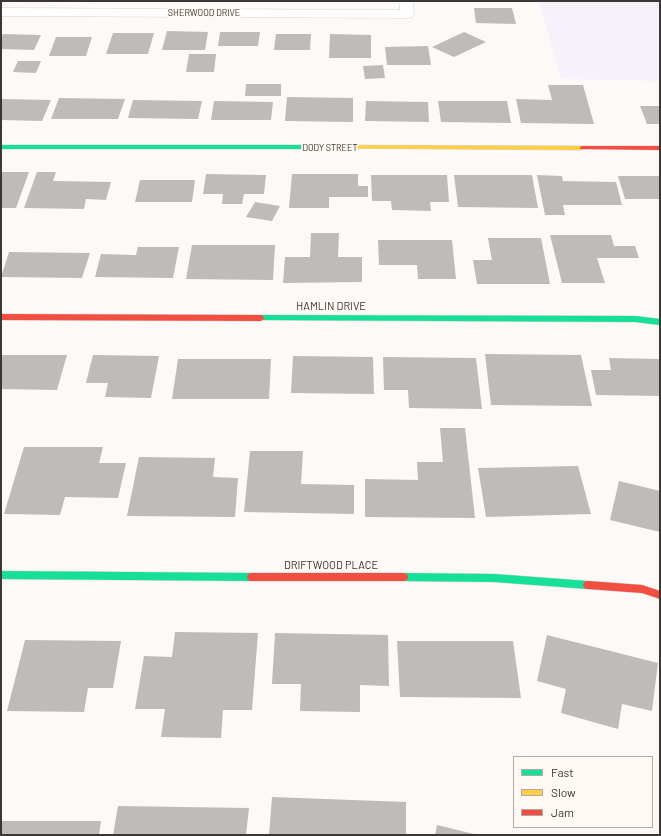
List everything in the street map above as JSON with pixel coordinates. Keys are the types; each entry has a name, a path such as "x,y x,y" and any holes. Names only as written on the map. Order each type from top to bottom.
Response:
{"street":[{"name":"SHERWOOD DRIVE","path":"1,12 406,7"},
{"name":"DODY STREET","path":"1,147 660,148"},
{"name":"HAMLIN DRIVE","path":"1,317 627,319 660,322"},
{"name":"DRIFTWOOD PLACE","path":"1,575 494,578 642,589 660,595"}],"shaded area":[{"path":"539,1 660,1 660,81 561,79"}],"building":[{"path":"474,8 512,8 516,24 476,23"},
{"path":"167,31 208,32 205,50 162,50"},
{"path":"220,32 260,32 258,46 218,46"},
{"path":"464,32 486,42 454,57 432,47"},
{"path":"113,33 154,33 148,54 106,54"},
{"path":"3,34 41,35 34,50 1,49 1,38"},
{"path":"276,34 311,34 310,50 274,50"},
{"path":"330,34 371,35 371,58 329,58"},
{"path":"56,37 92,37 86,56 49,56"},
{"path":"428,46 431,65 387,65 385,47"},
{"path":"189,54 216,54 214,72 186,72"},
{"path":"18,61 41,61 36,73 13,72"},
{"path":"383,65 385,78 365,79 363,66"},
{"path":"246,84 281,84 281,96 245,96"},
{"path":"548,85 583,85 594,124 521,123 516,99 552,100"},
{"path":"287,97 353,98 353,122 285,121"},
{"path":"59,98 125,99 118,119 51,119"},
{"path":"1,99 51,100 42,121 1,120"},
{"path":"133,100 202,101 198,119 128,118"},
{"path":"214,101 273,102 271,120 211,120"},
{"path":"366,101 428,102 429,122 365,121"},
{"path":"438,101 507,101 511,123 441,122"},
{"path":"640,106 660,106 660,124 647,124"},
{"path":"1,172 29,172 16,208 1,208"},
{"path":"37,172 56,172 53,181 111,182 106,200 86,199 84,209 24,208"},
{"path":"206,174 266,175 264,194 244,194 242,204 222,204 223,194 203,194"},
{"path":"292,174 358,174 358,186 368,186 368,197 329,197 329,208 289,208"},
{"path":"371,175 447,175 449,202 430,202 431,211 392,210 391,201 372,201"},
{"path":"454,175 532,175 538,208 458,207"},
{"path":"537,175 562,176 563,181 616,182 622,205 563,205 565,215 545,215"},
{"path":"618,176 660,176 660,199 625,199"},
{"path":"140,180 195,180 192,202 135,202"},
{"path":"255,202 280,206 272,221 246,217"},
{"path":"311,233 339,233 338,257 362,257 362,282 283,283 285,257 310,257"},
{"path":"550,235 611,235 614,246 635,246 639,258 597,258 605,283 562,283"},
{"path":"488,238 541,238 550,284 477,284 473,260 492,260"},
{"path":"378,240 452,240 456,279 418,279 417,265 379,265"},
{"path":"192,245 275,245 273,280 186,279"},
{"path":"138,247 179,247 173,278 95,277 101,254 136,255"},
{"path":"9,252 90,253 82,278 1,277"},
{"path":"485,354 581,355 592,406 491,405"},
{"path":"1,355 67,355 57,390 1,389"},
{"path":"93,355 159,356 151,398 105,397 108,383 86,383"},
{"path":"293,356 373,357 374,394 291,393"},
{"path":"383,357 476,358 482,409 409,408 408,390 384,390"},
{"path":"609,358 660,359 660,396 596,395 591,370 611,370"},
{"path":"178,359 271,359 269,399 172,399"},
{"path":"440,428 465,428 475,518 365,517 365,479 418,480 417,462 443,462"},
{"path":"24,447 103,447 99,463 126,463 118,498 65,497 60,515 4,514"},
{"path":"250,451 303,451 301,484 354,485 354,514 244,512"},
{"path":"139,457 215,458 213,477 238,478 235,517 127,516"},
{"path":"578,466 591,514 486,517 478,468"},
{"path":"619,481 660,491 660,532 610,520"},
{"path":"175,632 258,633 252,710 223,710 221,738 161,737 165,709 135,709 144,656 172,657"},
{"path":"275,633 388,635 389,686 360,685 360,712 300,711 301,684 272,684"},
{"path":"547,635 658,663 652,711 622,704 618,729 561,713 566,689 537,681"},
{"path":"25,640 121,641 113,688 88,688 84,712 7,711"},
{"path":"397,641 513,641 521,698 400,697"},
{"path":"272,797 406,802 406,835 269,835"},
{"path":"118,806 249,808 246,835 113,835"},
{"path":"1,821 101,821 99,835 1,835"},
{"path":"437,825 474,834 474,835 435,835"}],"traffic: fast":[{"path":"1,147 304,147"},
{"path":"261,318 635,319 660,322"},
{"path":"1,575 252,577"},
{"path":"403,577 494,578 588,585"}],"traffic: slow":[{"path":"304,147 582,148"}],"traffic: jam":[{"path":"582,148 660,148"},
{"path":"1,317 261,318"},
{"path":"252,577 403,577"},
{"path":"588,585 642,589 660,595"}]}
